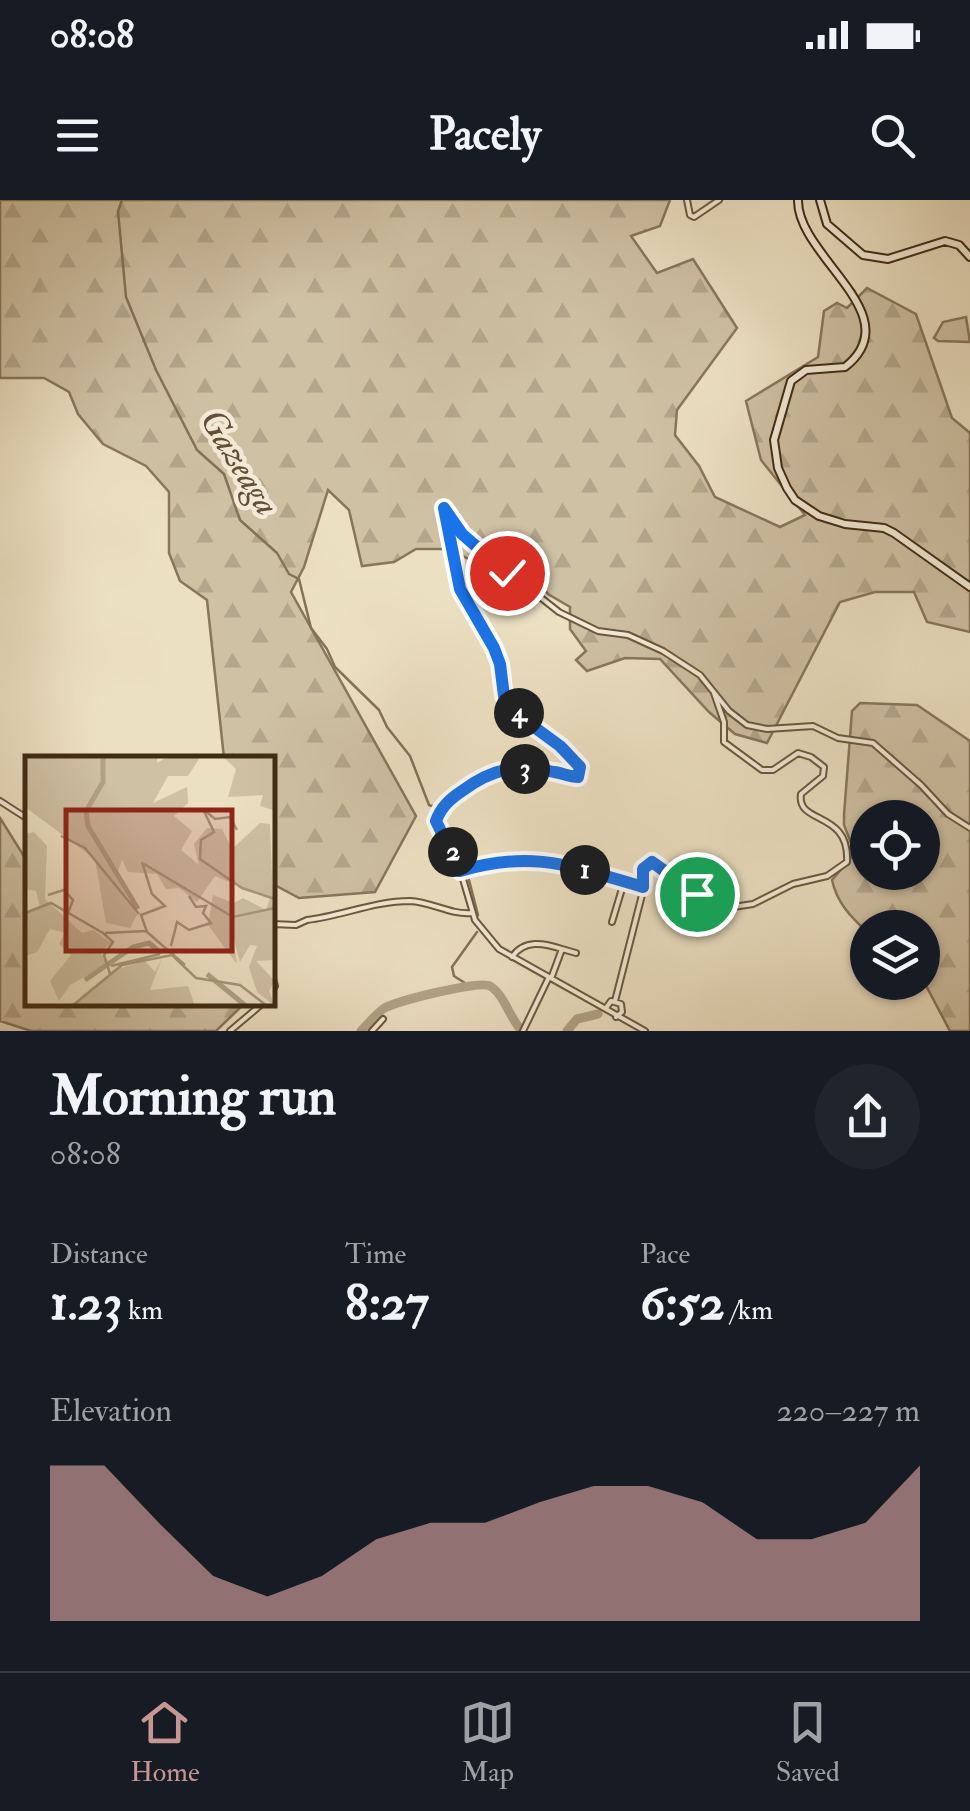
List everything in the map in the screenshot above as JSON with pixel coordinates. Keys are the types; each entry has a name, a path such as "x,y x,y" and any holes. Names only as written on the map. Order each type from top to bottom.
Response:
{"street":[{"path":"687,200 694,217 719,200"},
{"path":"798,200 806,232 864,314 866,332 857,354 845,367 806,370 791,381 774,440 782,480 795,500 808,510 830,520 884,528 970,587"},
{"path":"820,200 827,224 864,254 888,260 945,241 959,245 970,257"},
{"path":"645,1031 512,957 486,936 472,914 460,871 436,821 449,800 501,768 578,777 580,767 504,696 494,648 460,589 444,508 469,541 559,612 598,631 628,635 650,644 696,673 747,725 767,729 813,726 838,738 873,743 948,814 970,828"},
{"path":"615,1001 643,887 643,869 652,862 720,909 754,904 793,884 827,876 845,866 846,846 835,826 801,807 801,794 823,776 822,764 798,753 773,770 758,768 724,742 724,722 714,693"},
{"path":"0,801 25,816"},
{"path":"460,871 522,858 553,862 643,887"},
{"path":"612,922 624,882"},
{"path":"275,924 296,926 307,920 394,902 425,903 472,914"},
{"path":"512,957 530,944 576,953"},
{"path":"524,1030 562,949"},
{"path":"606,1010 608,1003 615,1001"},
{"path":"615,1001 622,1007 616,1017"},
{"path":"230,1031 260,1006"},
{"path":"372,1031 384,1018"}],"green space":[{"path":"0,200 670,200 660,226 631,236 657,273 693,259 737,328 677,410 675,435 699,466 715,497 780,527 805,515 761,460 746,401 818,357 824,311 837,303 847,308 867,288 916,314 952,418 970,433 970,632 927,622 914,592 875,592 840,602 767,743 735,734 660,659 625,658 587,671 576,660 586,651 570,629 570,607 548,594 534,576 508,567 482,567 451,549 416,549 394,562 362,566 349,510 328,490 304,567 291,592 416,816 375,892 299,898 275,885 275,756 224,756 207,600 180,581 169,553 169,492 146,466 103,444 78,414 69,392 44,378 0,378"},
{"path":"966,317 970,342 934,338 943,322"},
{"path":"860,703 917,705 970,741 970,1031 950,1031 934,1000 940,1000 940,910 850,910 850,914 837,896 832,880 850,859 850,890 940,890 940,800 850,800 850,840 844,825 852,711"},
{"path":"0,818 25,858 25,1006 242,1006 216,1031 31,1031 0,1021"}],"waterway":[{"name":"Gazeaga","path":"122,200 118,211 126,297 156,370 197,450 224,474 240,520 277,553 289,574 299,579 311,628 335,667 379,710 410,756 429,805 440,809"},
{"name":"Gazeaga","path":"441,815 465,862"},
{"name":"Gazeaga","path":"469,880 478,915"},
{"name":"Gazeaga","path":"468,985 454,976 452,967 477,932"},
{"path":"361,1031 391,1005 483,985 499,995 522,1031"},
{"path":"567,1031 577,1019 598,1014"}],"route":[{"path":"507,573 462,534 444,508 454,572 470,611 494,648 504,696 530,724 569,754 580,772 578,777 571,777 556,772 501,768 449,800 436,821 460,871 522,858 553,862 643,887 643,869 652,862 697,894"}]}
